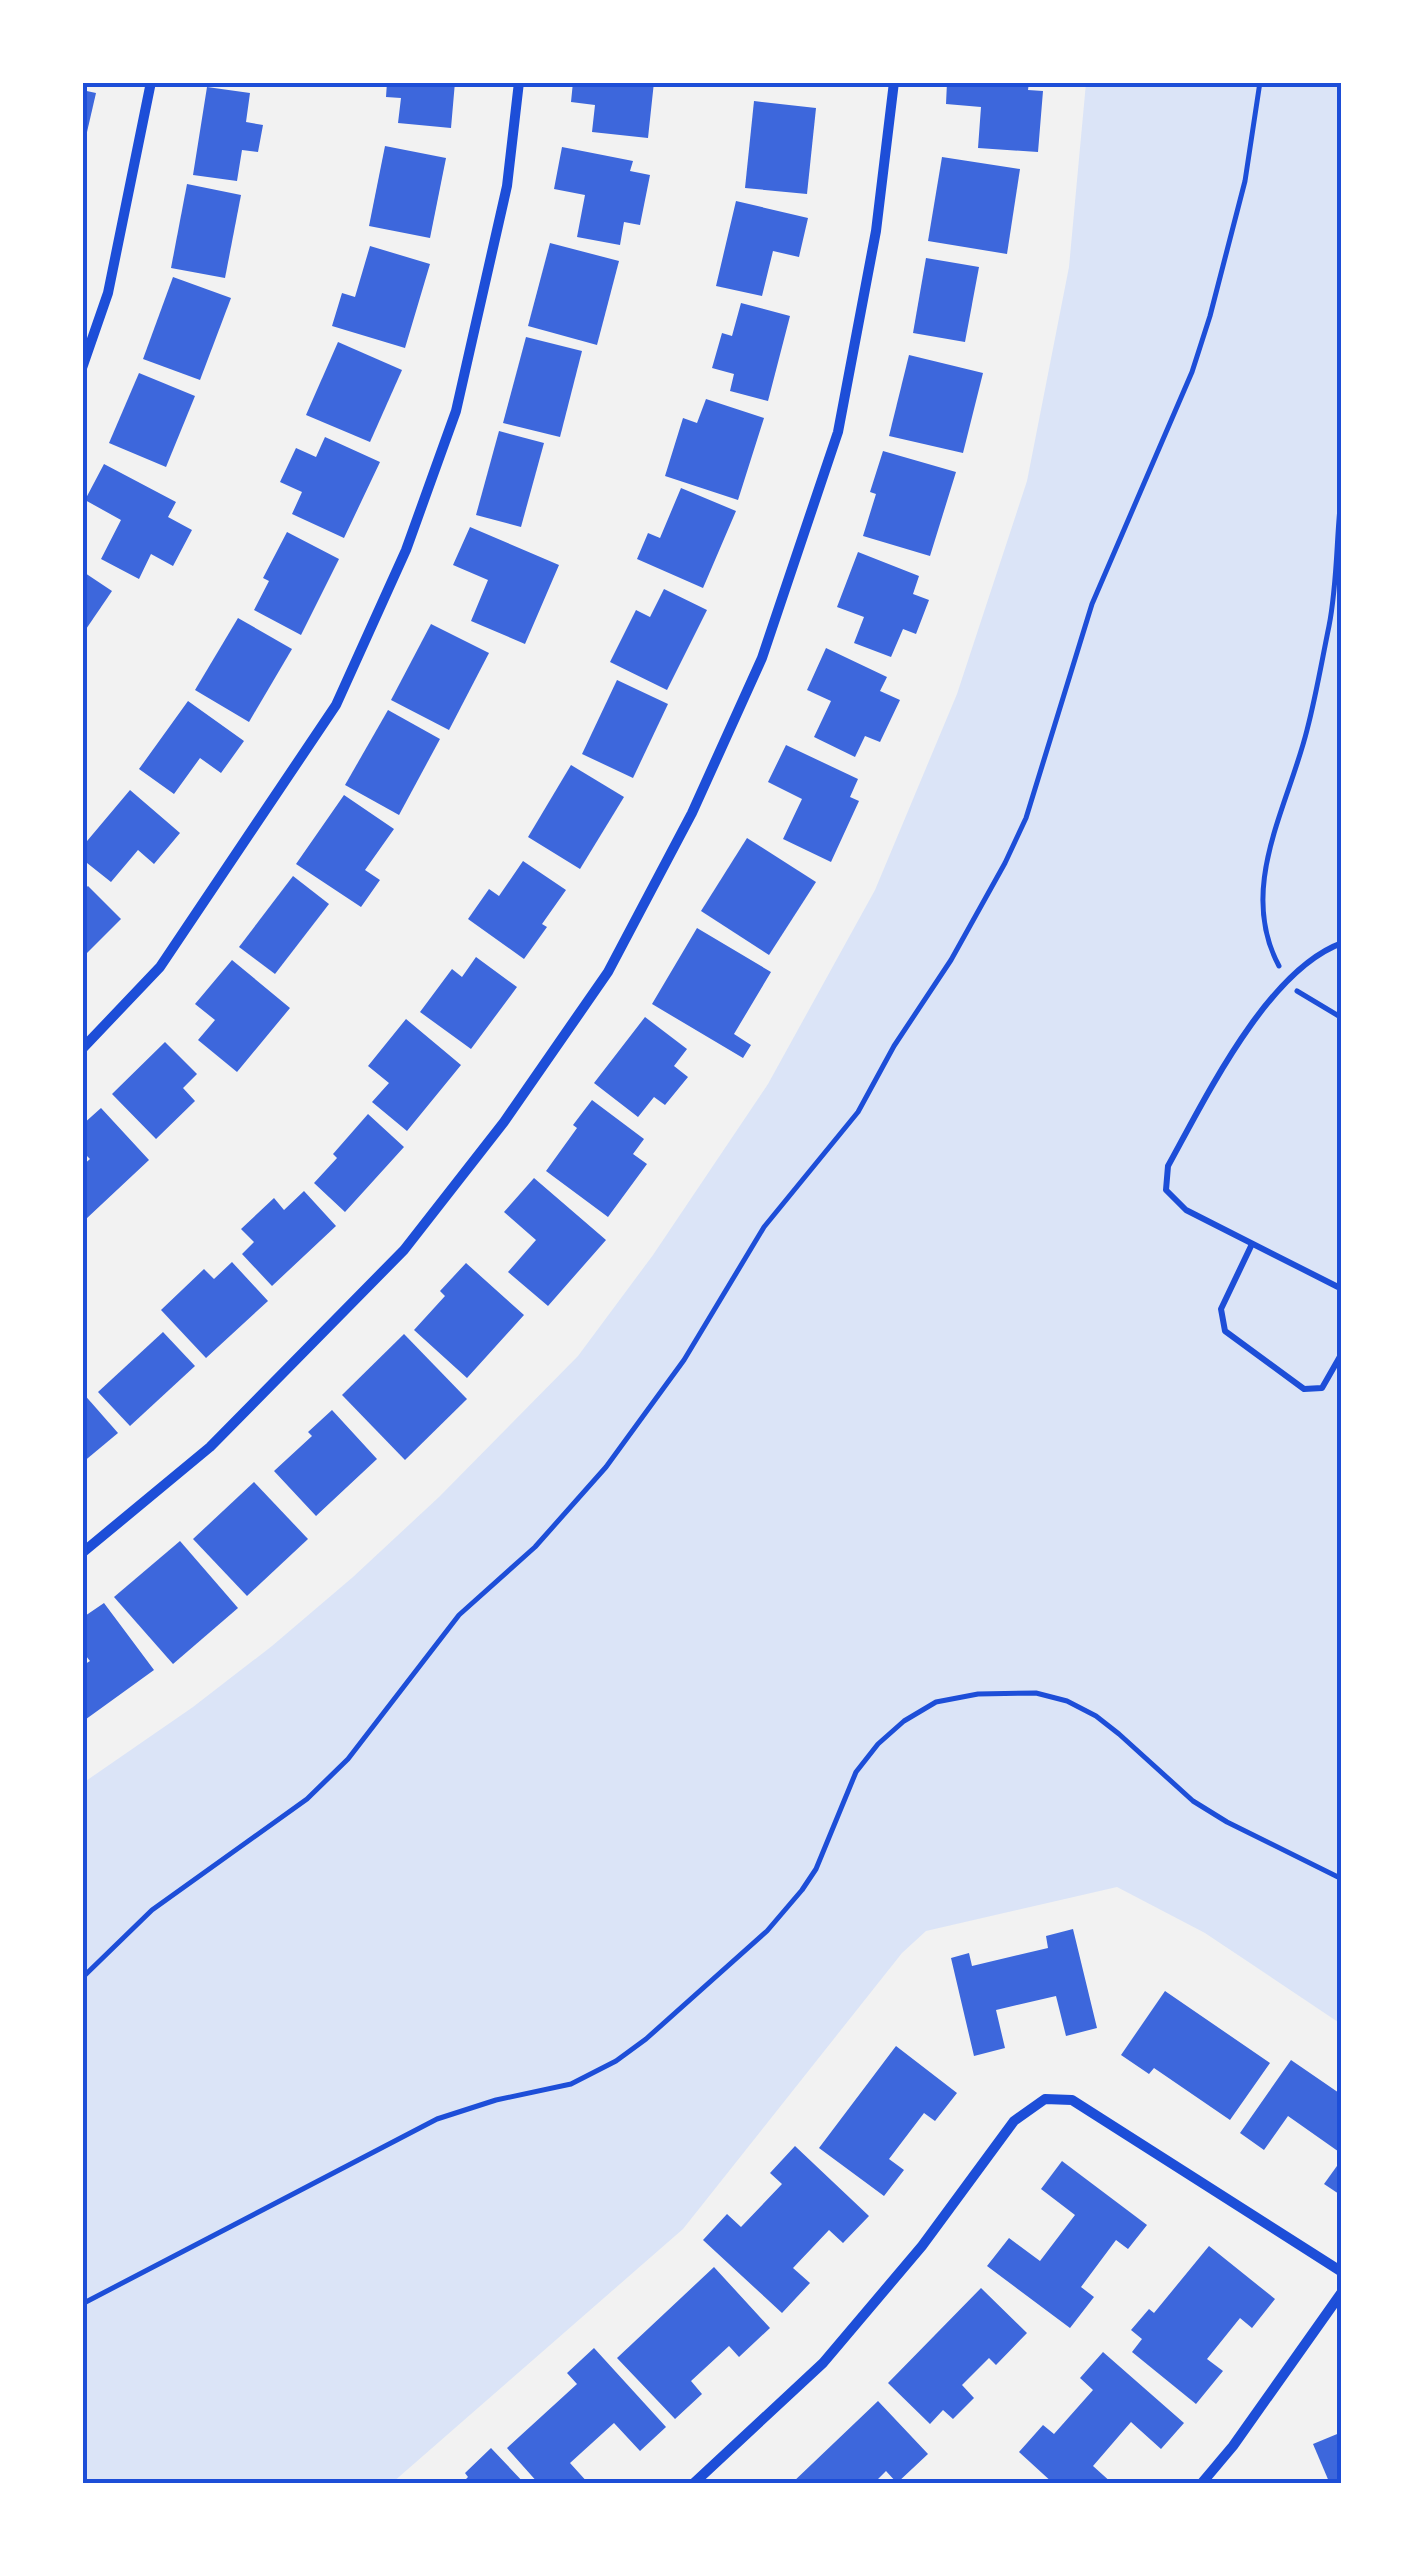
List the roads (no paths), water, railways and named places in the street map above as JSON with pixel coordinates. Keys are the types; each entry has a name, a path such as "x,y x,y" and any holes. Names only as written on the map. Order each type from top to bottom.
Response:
{"street":[{"path":"82,368 108,294 151,82"},
{"path":"82,1049 160,968 336,705 375,619 406,550 456,411 506,186 520,82"},
{"path":"82,1553 210,1447 404,1250 504,1122 608,972 692,812 762,658 838,432 876,231 894,82"},
{"path":"693,2484 824,2363 922,2246 1014,2121 1045,2099 1072,2100 1342,2272"},
{"path":"1201,2484 1233,2446 1342,2292"}],"lane":[{"path":"1342,942 1323,950 1287,980 1250,1027 1168,1166 1166,1190 1186,1210 1342,1289"},
{"path":"1252,1244 1221,1310 1225,1331 1304,1389 1322,1388 1342,1353"}]}
